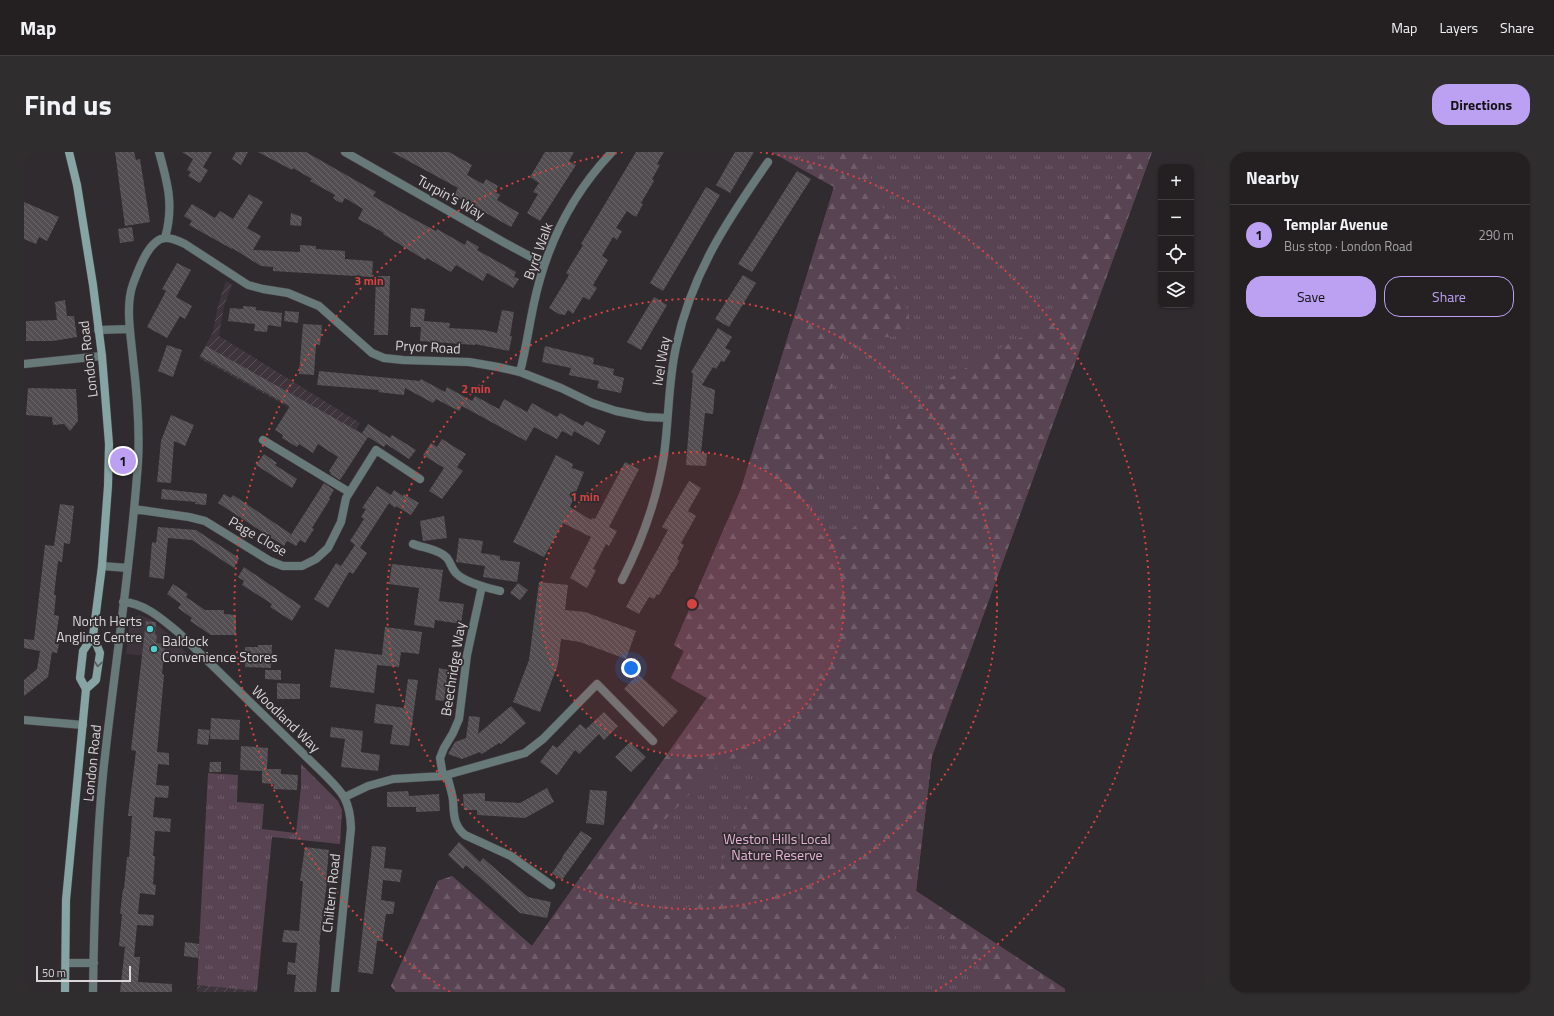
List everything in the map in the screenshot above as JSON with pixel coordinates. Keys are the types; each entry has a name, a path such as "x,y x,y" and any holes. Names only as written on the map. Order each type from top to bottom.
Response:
{"main road":[{"name":"London Road","path":"65,992 66,900 86,689 80,678 83,651 93,636 102,566 108,486 109,444 102,356 77,185 69,152"},
{"name":"London Road","path":"86,689 96,680 100,652 93,636"}],"street":[{"path":"159,152 170,196 170,216 165,238"},
{"name":"Turpin's Way","path":"345,152 505,243 533,258 545,262"},
{"name":"Byrd Walk","path":"520,372 526,349 534,302 551,246 569,210 595,171 612,152"},
{"name":"Ivel Way","path":"622,580 642,537 653,506 664,456 672,368 681,323 688,302 720,233 768,162"},
{"name":"London Road","path":"93,992 97,872 103,776 128,568 134,510 139,433 129,314 132,287 142,262 155,242 165,238"},
{"name":"Pryor Road","path":"165,238 175,239 185,244 248,285 288,293 319,306 372,353 384,358 469,362 498,366 520,372 561,388 592,403 616,411 639,416 667,418"},
{"path":"98,330 130,329"},
{"path":"24,364 102,356"},
{"path":"263,440 349,492"},
{"name":"Page Close","path":"134,510 189,517 205,521 270,561 284,566 294,567 309,563 328,548 341,522 344,504 349,492 376,450 420,479"},
{"path":"413,544 439,552 446,557 456,574 482,586 500,591"},
{"path":"102,566 128,568"},
{"name":"Beechridge Way","path":"445,776 440,758 459,719 467,655 482,586"},
{"name":"Woodland Way","path":"124,602 146,609 162,619 179,633 323,773 345,797"},
{"path":"345,797 368,786 393,779 445,776 525,753 543,739 598,684 653,741"},
{"path":"24,720 83,725"},
{"path":"445,776 453,802 454,816 460,830 465,835 511,856 551,885"},
{"name":"Chiltern Road","path":"334,992 351,828 349,808 345,797"},
{"path":"66,963 94,963"}],"shaded area":[{"path":"226,281 232,285 224,306 219,336 360,423 350,441 199,358 213,332 218,305"},
{"path":"139,615 150,619 169,634 193,660 126,654 130,619"},
{"path":"197,985 257,991 257,992 197,992"}],"green space":[{"name":"Weston Hills Local Nature Reserve","path":"771,152 1152,152 932,756 916,891 1065,989 1065,992 396,992 391,986 438,881 452,876 532,946 707,698 671,678 684,651 674,645 741,489 834,187"},
{"name":"Weston Hills Local Nature Reserve","path":"834,152 872,152 869,158 871,188 879,203 895,224 886,255 894,280 909,315 909,326 900,336 865,339 847,350 838,364 829,397 829,454 808,509 810,523 825,538 841,537 861,522 874,498 891,438 906,410 973,363 1046,324 1063,306 1084,253 1103,218 1119,180 1125,152 1152,152 932,756 916,891 1065,989 1065,992 993,992 988,981 973,960 955,943 924,922 908,926 901,930 895,937 889,945 867,992 396,992 391,986 438,881 452,876 532,946 707,698 671,678 684,651 674,645 741,489 834,187 795,165 820,159","holes":["726,759 751,759 755,765 758,778 739,820 719,872 706,895 695,904 681,911 668,915 640,905 635,893 638,873 643,851 653,832 716,767"]},
{"path":"301,764 338,801 342,810 340,844 272,837 257,991 197,985 208,773 238,775 237,802 264,804 262,829 296,833 301,787"}],"building":[{"path":"115,152 134,152 136,160 140,159 150,222 125,226"},
{"path":"182,152 212,152 203,167 208,170 200,183 188,176 191,172 187,170 193,159"},
{"path":"236,152 248,152 241,165 232,159"},
{"path":"258,152 306,152 376,192 373,196 408,216 436,231 437,229 465,245 467,240 479,247 477,250 516,272 514,277 519,279 513,288 487,273 483,281 456,265 451,272 427,258 425,260 383,234 384,233 358,219 363,209 345,198 342,203 337,201 333,198 335,195 310,181 312,179 293,168 292,170"},
{"path":"392,152 449,152 472,165 467,175 483,184 486,179 498,186 495,192 500,195 497,200 519,213 511,227 454,195 458,188"},
{"path":"545,152 574,152 569,161 576,165 540,221 527,213 538,194 533,192 539,183 530,177"},
{"path":"636,152 664,152 657,164 660,165 652,179 654,181 641,203 643,204 636,217 627,211 616,228 622,231 617,240 613,237 602,256 608,260 593,285 597,288 590,299 589,300 583,297 573,314 568,310 565,315 559,314 549,308 569,275 566,273 583,245 581,244"},
{"path":"735,152 754,152 730,193 716,185"},
{"path":"797,171 811,179 752,272 738,264"},
{"path":"706,187 720,195 663,291 650,283"},
{"path":"249,194 263,202 247,228 261,236 253,250 300,252 300,245 316,246 316,249 345,251 345,259 373,261 372,277 273,271 273,267 261,266 232,248 189,225 192,221 184,216 192,204 215,218 220,211 233,219"},
{"path":"24,202 59,217 47,241 39,237 36,244 24,239"},
{"path":"291,213 302,217 301,226 290,225"},
{"path":"132,227 134,241 120,243 118,229"},
{"path":"177,263 191,270 176,297 192,306 185,319 180,316 167,338 147,327 166,291 162,289"},
{"path":"743,275 756,283 729,327 715,319"},
{"path":"376,276 390,276 388,335 374,335"},
{"path":"654,297 667,305 641,350 627,342"},
{"path":"65,300 67,316 74,316 77,337 53,341 26,341 26,321 57,320 55,302"},
{"path":"243,306 256,307 256,310 282,313 281,327 268,325 267,332 254,331 255,324 228,321 230,308 243,309"},
{"path":"411,308 425,309 424,321 450,323 449,328 484,330 497,333 502,310 514,312 509,351 475,344 420,341 421,327 410,327"},
{"path":"285,311 299,312 298,323 284,321"},
{"path":"303,324 322,325 320,345 316,344 314,375 299,374"},
{"path":"718,328 732,337 725,348 731,351 724,362 721,361 716,369 713,367 702,385 715,390 713,414 705,413 701,453 707,453 706,466 686,465 693,374 691,372"},
{"path":"167,345 182,350 173,377 158,371"},
{"path":"206,346 368,437 340,480 330,474 331,473 329,471 338,457 318,444 313,453 299,444 297,447 282,438 283,435 275,430 290,406 200,356"},
{"path":"545,346 594,358 593,364 614,369 613,375 624,378 621,393 597,388 599,381 569,375 571,368 542,362"},
{"path":"319,371 420,381 421,379 445,392 447,387 472,401 475,396 499,409 504,399 527,412 532,403 557,417 560,413 583,426 586,421 606,431 599,445 574,431 572,436 562,431 557,439 534,427 526,441 462,406 459,411 436,399 433,403 405,388 404,395 378,392 379,390 317,385"},
{"path":"28,388 76,389 78,421 70,431 64,424 53,425 52,417 26,415"},
{"path":"171,415 194,425 185,446 174,441 171,483 157,482 161,441"},
{"path":"368,424 390,438 384,447 362,433"},
{"path":"392,435 416,450 409,459 386,444"},
{"path":"442,439 466,454 457,467 463,471 442,499 429,491 444,468 423,455 431,443 437,447"},
{"path":"264,454 277,463 275,465 297,479 292,488 256,465"},
{"path":"556,455 573,464 572,468 584,472 570,507 591,520 592,518 595,519 625,462 639,469 609,527 617,531 609,546 606,544 593,569 596,570 587,588 570,578 591,537 563,523 544,557 513,542"},
{"path":"689,481 701,488 688,511 696,516 681,543 684,545 677,559 679,561 673,572 659,595 657,594 654,599 649,597 639,614 626,607 668,530 662,527"},
{"path":"324,483 334,490 329,498 330,499 312,528 314,529 305,543 300,540 296,546 287,541"},
{"path":"377,486 391,495 394,490 419,503 411,515 396,506 395,508 389,503 360,548 367,553 353,574 349,572 328,608 314,599 336,563 341,566 355,545 350,541 364,519 361,517 366,509 362,508"},
{"path":"162,489 207,494 206,505 195,504 196,502 161,499"},
{"path":"224,494 231,498 233,495 291,534 284,546 218,503"},
{"path":"60,504 74,506 70,544 64,543 62,562 58,561 54,595 56,595 54,615 59,616 55,644 59,644 57,653 52,652 48,677 24,696 24,680 37,669 40,651 24,648 24,639 34,640 45,545 54,546"},
{"path":"444,516 447,538 423,541 420,521"},
{"path":"158,527 196,530 239,558 234,568 192,540 168,538 164,579 149,577 152,542 156,543"},
{"path":"459,538 483,541 481,553 500,556 500,560 520,562 517,582 483,577 485,566 456,562"},
{"path":"392,564 443,570 439,601 464,604 461,624 435,620 434,628 414,625 419,588 389,584"},
{"path":"244,567 301,606 292,621 270,607 272,604 242,585 244,581 238,577"},
{"path":"539,582 568,585 565,610 585,612 636,631 626,659 580,642 561,639 558,664 540,712 513,702 529,660"},
{"path":"518,583 528,590 520,600 510,593"},
{"path":"173,584 188,594 181,604 167,594"},
{"path":"186,597 205,610 224,610 224,614 236,615 236,635 211,635 190,621 192,618 178,608"},
{"path":"146,621 156,622 156,643 165,644 162,674 164,675 157,752 169,753 169,765 158,764 156,785 169,786 168,798 155,797 153,817 171,819 170,832 155,831 153,884 156,885 155,895 140,893 138,914 154,915 153,926 137,925 134,957 140,957 138,982 172,984 172,992 120,992 125,947 119,946 122,914 120,914 127,857 129,857 132,816 128,816 136,751 131,750"},
{"path":"385,627 422,632 419,654 401,652 399,667 377,665 374,693 330,687 335,649 382,655"},
{"path":"258,645 272,645 271,668 245,667 245,647 258,647"},
{"path":"439,668 448,670 444,701 435,700"},
{"path":"265,670 281,670 281,680 265,679"},
{"path":"638,674 678,711 663,727 624,689"},
{"path":"408,679 418,680 409,746 390,744 393,725 374,723 376,704 404,708"},
{"path":"277,683 300,684 300,699 277,699"},
{"path":"511,706 526,723 501,744 499,743 482,754 480,752 462,759 448,754 455,742 466,738 469,716 480,717 478,734"},
{"path":"604,712 618,726 604,740 599,734 579,754 575,750 557,775 540,762 553,745 557,748 580,724 586,729"},
{"path":"211,718 240,720 239,740 210,739"},
{"path":"331,727 363,731 361,752 380,755 378,771 341,767 345,739 330,737"},
{"path":"198,729 210,730 208,745 197,744"},
{"path":"630,742 646,757 631,772 615,757"},
{"path":"241,746 268,748 267,769 281,769 281,774 298,775 297,790 273,789 274,784 262,783 262,771 240,770"},
{"path":"210,762 221,762 221,772 209,772"},
{"path":"547,788 554,802 525,818 477,815 477,810 464,810 463,794 485,793 485,801 520,803"},
{"path":"590,790 607,791 604,825 586,823"},
{"path":"408,791 409,796 439,794 440,811 416,812 416,807 387,807 387,792"},
{"path":"581,831 592,838 562,880 552,873"},
{"path":"459,842 480,862 483,858 528,897 551,902 547,918 520,913 466,865 463,869 448,855"},
{"path":"372,846 386,847 384,868 402,870 400,882 383,880 381,900 395,902 393,914 386,914 382,941 377,941 373,974 358,972"},
{"path":"305,847 329,850 327,882 319,945 316,992 294,992 296,975 287,974 288,962 295,963 297,943 282,942 284,930 299,931 303,881 300,881"},
{"path":"185,942 199,944 198,958 184,956"}],"place":[{"name":"Templar Avenue","path":"123,461"},
{"name":"North Herts Angling Centre","path":"150,629"},
{"name":"Baldock Convenience Stores","path":"154,649"}]}
